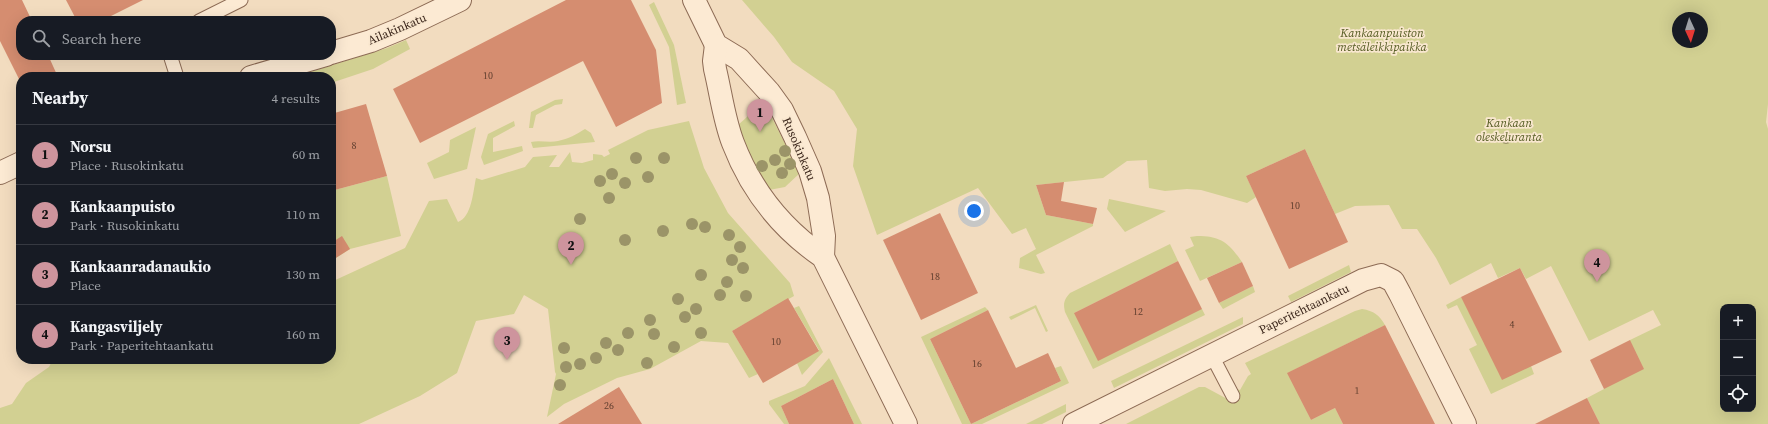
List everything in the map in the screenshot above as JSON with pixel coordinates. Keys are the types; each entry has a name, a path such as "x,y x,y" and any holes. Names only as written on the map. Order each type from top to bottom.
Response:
{"street":[{"name":"Ailakinkatu","path":"336,52 371,41 405,27 460,0"},
{"path":"694,0 716,45"},
{"name":"Rusokinkatu","path":"823,258 824,236 818,198 810,171 796,137 782,110 769,92 739,59 716,45 714,61 715,69 727,124 733,144 743,165 755,188 778,218 803,244 823,258 906,424"},
{"path":"268,72 309,60"},
{"path":"0,173 16,165"},
{"name":"Paperitehtaankatu","path":"1074,424 1363,280 1381,275 1393,281 1465,424"}],"lane":[{"path":"209,16 241,0"},
{"path":"172,60 175,72"},
{"path":"1212,354 1233,396"}],"green space":[{"path":"742,0 1768,0 1768,104 1766,122 1768,129 1768,424 1600,424 1587,398 1604,389 1630,340 1661,325 1653,310 1589,341 1551,266 1526,279 1520,268 1498,278 1491,263 1450,285 1436,258 1417,229 1402,229 1389,205 1355,206 1335,214 1305,149 1246,176 1256,197 1247,203 1201,190 1187,189 1165,191 1149,188 1147,160 1127,161 1103,178 1036,185 1046,215 1093,224 1093,226 1036,255 1045,273 1041,274 1019,268 1020,258 1036,249 1026,228 1012,234 978,188 877,235 853,166 857,129 834,91 792,62 774,37"},
{"path":"654,2 674,45 686,103 677,105 669,47 649,5"},
{"path":"406,40 410,49 373,69 336,81 336,72 310,72 387,48"},
{"path":"563,99 562,104 555,105 536,115 533,128 529,128 531,112 555,100"},
{"path":"768,110 800,173 785,187 769,190 751,159 737,126 748,116"},
{"path":"514,121 515,126 493,138 493,152 522,146 523,151 484,165 481,157 488,134"},
{"path":"689,121 704,168 728,213 790,283 794,296 732,331 758,374 749,378 728,343 701,341 650,369 617,378 564,404 547,417 556,374 548,309 524,295 514,314 476,321 457,373 420,396 359,424 0,424 0,408 12,404 26,383 49,367 50,364 336,364 336,280 405,248 429,201 447,199 458,222 463,219 469,209 476,178 482,180 525,167 533,157 557,155 549,167 559,167 570,152 572,162 582,163 593,160 593,154 602,155 604,157 610,154 608,150 648,130"},
{"path":"476,127 467,169 434,179 427,163 449,152 450,140"},
{"path":"585,129 591,133 595,142 533,148 531,142 555,142 572,136"},
{"path":"387,176 401,236 350,249 336,258 336,190"},
{"path":"1109,199 1166,211 1125,232 1107,209"},
{"path":"1190,237 1212,237 1224,242 1233,250 1242,262 1200,281 1185,250 1194,246"},
{"path":"1170,244 1178,261 1074,313 1202,309 1205,315 1093,369 1065,312 1064,302 1066,298 1070,293"},
{"path":"1349,265 1351,272 1291,302 1288,296"},
{"path":"1253,286 1255,292 1223,309 1219,303"},
{"path":"1461,297 1531,366 1534,374 1491,394 1469,349 1477,345 1457,305 1448,309 1446,305"},
{"path":"1036,305 1048,331 1046,332 1035,308 1011,320 1009,317"},
{"path":"799,306 823,352 802,375 797,363 819,350 794,308"},
{"path":"985,307 988,310 930,339 971,424 962,424 921,337"},
{"path":"1362,309 1376,314 1385,325 1288,373 1311,420 1335,408 1343,424 1126,424 1199,387 1205,387 1231,401 1237,389 1240,390 1248,376 1251,374 1245,363"},
{"path":"1243,317 1243,324 1114,388 1111,381"},
{"path":"829,358 862,424 854,424 833,379 781,406 789,424 784,424 769,404 769,401 805,386"},
{"path":"1061,366 1069,383 982,424 971,424 1061,381 1055,368"},
{"path":"1066,404 1066,412 1042,424 1026,424"}],"building":[{"path":"0,0 22,0 30,16 16,16 16,60 50,60 56,72 16,73 0,41"},
{"path":"66,0 143,0 111,16 74,16"},
{"path":"566,0 631,0 656,50 662,103 616,127 583,61 420,143 393,89"},
{"path":"366,104 387,176 336,190 336,113"},
{"path":"1305,149 1348,242 1289,269 1246,176"},
{"path":"1064,182 1061,201 1097,208 1093,224 1046,215 1036,185"},
{"path":"940,213 978,293 921,320 883,240"},
{"path":"342,236 350,249 336,258 336,240"},
{"path":"1178,261 1202,309 1098,361 1074,313"},
{"path":"1242,262 1253,286 1219,303 1207,278"},
{"path":"1520,268 1562,352 1502,380 1461,297"},
{"path":"788,298 819,351 763,383 732,331"},
{"path":"988,310 1016,368 1048,353 1061,381 971,424 930,339"},
{"path":"1385,325 1435,424 1343,424 1335,408 1311,420 1287,373"},
{"path":"1630,340 1644,369 1604,389 1590,360"},
{"path":"833,379 854,424 789,424 781,406"},
{"path":"619,387 642,424 558,424"},
{"path":"1587,398 1600,424 1535,424"}],"place":[{"name":"Norsu","path":"760,132"},
{"name":"Kankaanpuisto","path":"571,265"},
{"name":"Kangasviljely","path":"1597,282"},
{"name":"Kankaanradanaukio","path":"507,360"}],"park label":[{"name":"Kankaanpuiston metsäleikkipaikka","path":"1382,40"},
{"name":"Kankaan oleskeluranta","path":"1509,130"}]}
